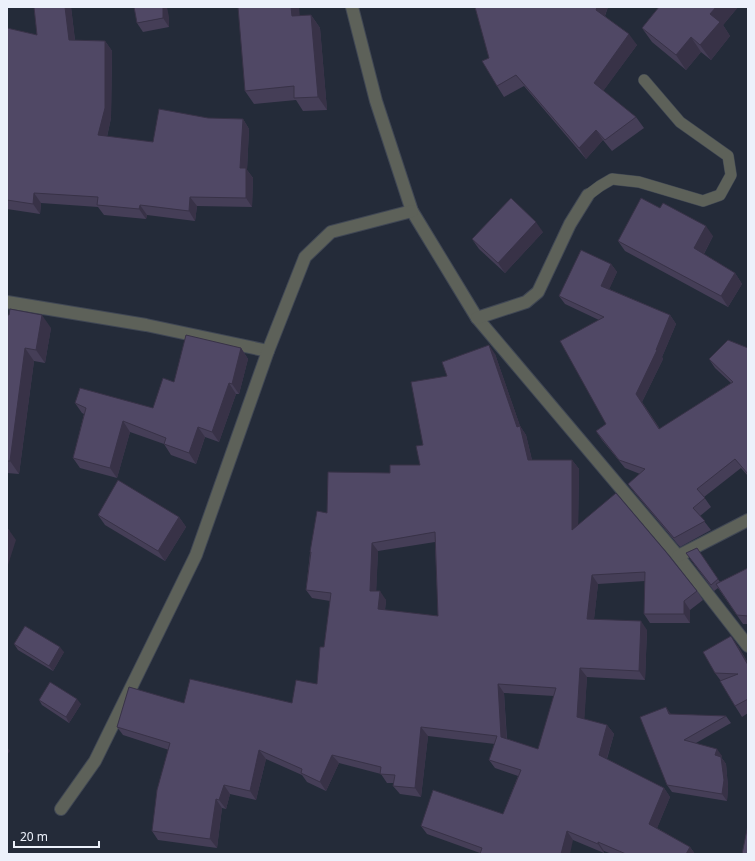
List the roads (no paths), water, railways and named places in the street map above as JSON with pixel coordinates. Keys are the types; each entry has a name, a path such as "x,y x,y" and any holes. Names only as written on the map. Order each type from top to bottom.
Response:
{"street":[{"path":"352,7 376,101 412,211 477,318 678,556 748,646"},
{"path":"477,318 526,302 538,292 570,224 588,196"},
{"path":"61,809 94,761 196,556 268,351 305,257 330,232 412,211"},
{"path":"7,302 146,325 268,351"},
{"path":"678,556 748,520"}],"lane":[{"path":"588,196 600,186 612,179 639,182 703,201 720,194 731,175 728,156 680,122 644,80"}]}
